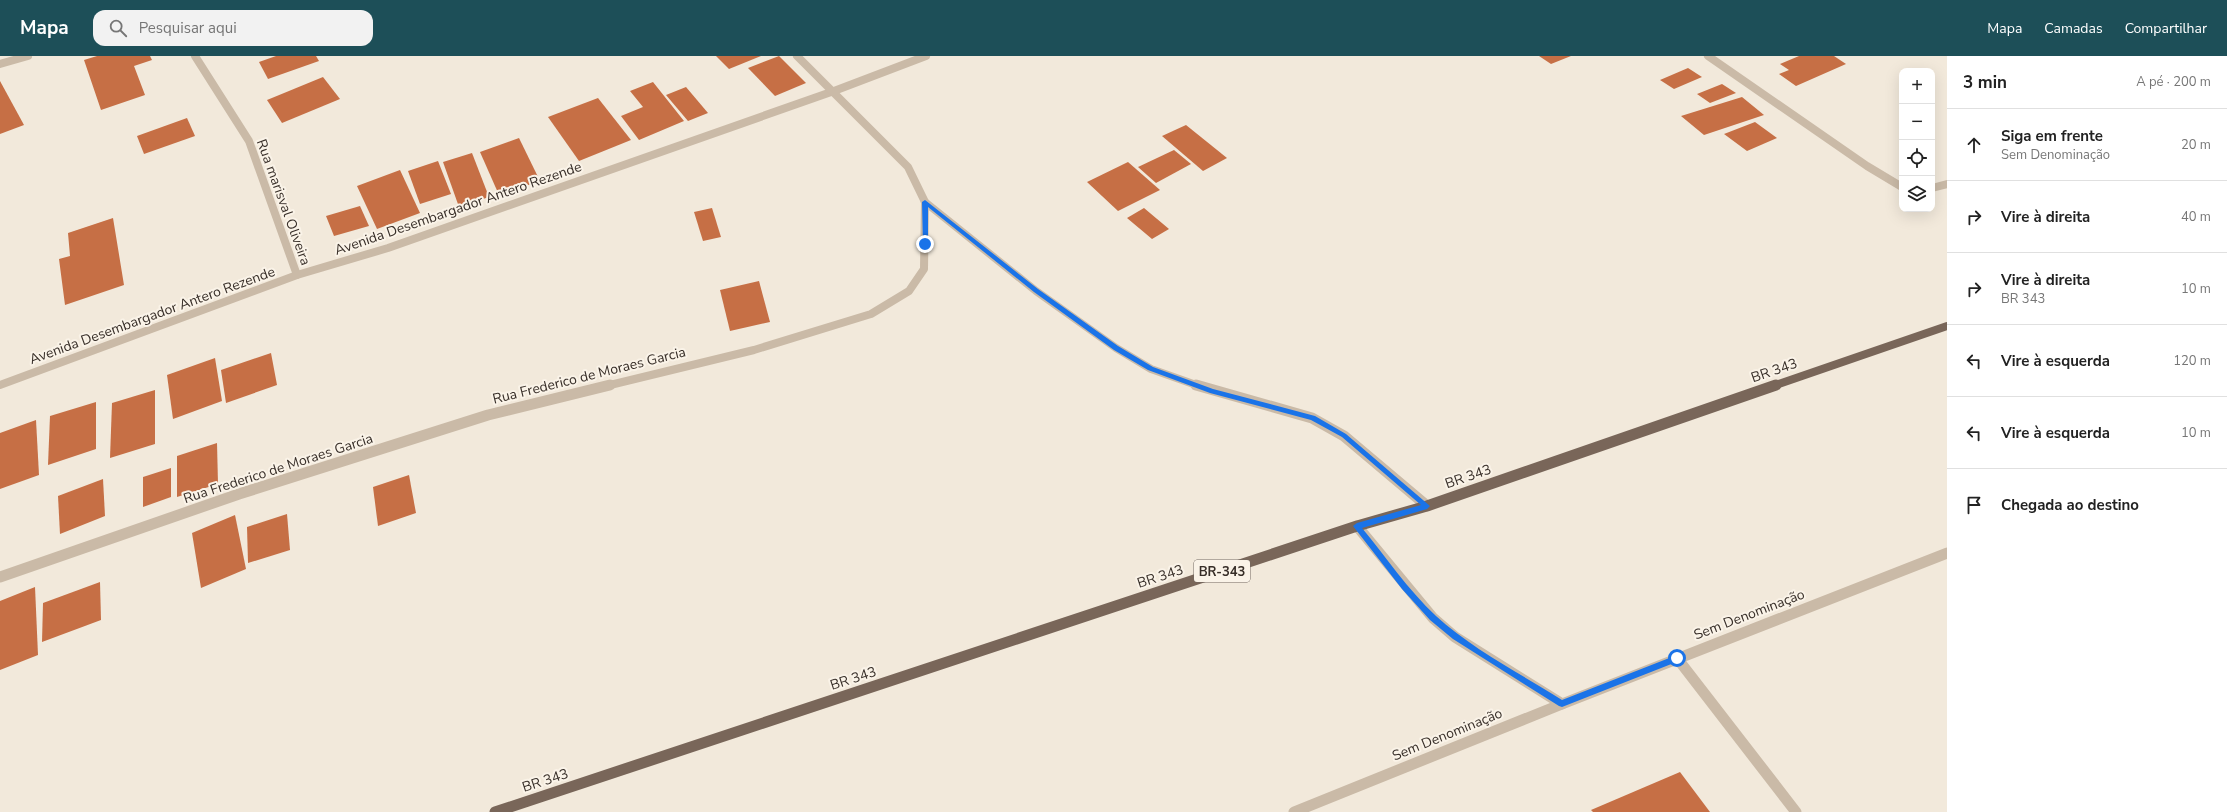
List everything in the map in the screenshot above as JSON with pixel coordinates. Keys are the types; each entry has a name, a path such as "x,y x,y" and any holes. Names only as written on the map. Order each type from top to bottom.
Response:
{"main road":[{"name":"BR 343","path":"495,812 1357,526 1427,506 1947,326"}],"street":[{"path":"0,64 28,56"},
{"name":"Rua marisval Oliveira","path":"195,56 249,141 297,275"},
{"name":"Rua Frederico de Moraes Garcia","path":"0,576 247,492 488,415 754,350 871,314 909,291 924,269 925,202 908,167 834,91 797,56"},
{"name":"Avenida Desembargador Antero Rezende","path":"0,385 297,275 388,248 834,91 926,56"},
{"path":"1708,56 1867,166 1899,185"},
{"path":"1935,187 1947,184"},
{"path":"925,202 1036,291 1116,348 1151,369 1212,391 1312,418 1344,436 1427,506"},
{"path":"1357,526 1405,586 1433,618 1455,636 1562,704"},
{"name":"Sem Denominação","path":"1294,812 1677,658 1947,553"},
{"path":"1677,658 1796,812"}],"building":[{"path":"97,56 150,56 152,60 134,66 145,95 101,110 84,60"},
{"path":"276,56 316,56 319,61 268,79 259,62"},
{"path":"716,56 761,56 729,69"},
{"path":"779,56 806,83 775,96 748,68"},
{"path":"1539,56 1571,56 1551,64"},
{"path":"1799,56 1834,56 1846,64 1796,86 1779,74 1789,70 1780,64"},
{"path":"1688,68 1702,77 1674,89 1660,80"},
{"path":"323,77 340,99 282,123 267,100"},
{"path":"0,81 24,125 0,134"},
{"path":"653,82 684,121 639,140 621,116 643,107 630,91"},
{"path":"1722,84 1736,93 1710,103 1697,94"},
{"path":"686,87 708,113 688,121 666,95"},
{"path":"1742,97 1764,115 1704,135 1681,116"},
{"path":"598,98 631,140 579,161 548,117"},
{"path":"187,118 195,136 144,154 137,136"},
{"path":"1755,122 1777,138 1747,151 1724,134"},
{"path":"1186,125 1227,158 1203,171 1162,136"},
{"path":"519,138 540,181 499,195 480,152"},
{"path":"1174,150 1191,164 1156,183 1138,167"},
{"path":"472,153 489,197 459,207 443,162"},
{"path":"438,161 451,194 420,204 408,171"},
{"path":"1128,162 1160,190 1118,211 1087,182"},
{"path":"400,170 420,213 377,229 357,186"},
{"path":"360,206 369,226 334,236 326,216"},
{"path":"712,208 721,237 703,241 694,212"},
{"path":"1144,208 1169,229 1152,239 1127,218"},
{"path":"113,218 124,285 65,305 59,259 70,256 68,233"},
{"path":"759,281 770,322 730,331 720,290"},
{"path":"271,353 277,385 226,403 221,370"},
{"path":"215,358 222,401 173,419 167,375"},
{"path":"155,390 155,444 110,458 112,403"},
{"path":"96,402 96,449 48,465 50,416"},
{"path":"36,420 39,475 0,489 0,433"},
{"path":"217,443 218,484 177,497 177,456"},
{"path":"171,468 171,497 143,507 143,477"},
{"path":"409,475 416,513 378,526 373,487"},
{"path":"103,479 105,516 60,534 58,496"},
{"path":"287,514 290,550 248,563 247,527"},
{"path":"235,515 246,569 201,588 192,533"},
{"path":"100,582 101,620 42,642 43,603"},
{"path":"35,587 38,655 0,670 0,601"},
{"path":"1680,772 1710,812 1593,812 1591,810"}],"route":[{"path":"925,244 925,202 1036,291 1116,348 1151,369 1212,391 1312,418 1344,436 1427,506 1357,526 1405,586 1433,618 1455,636 1562,704 1677,658"}]}
